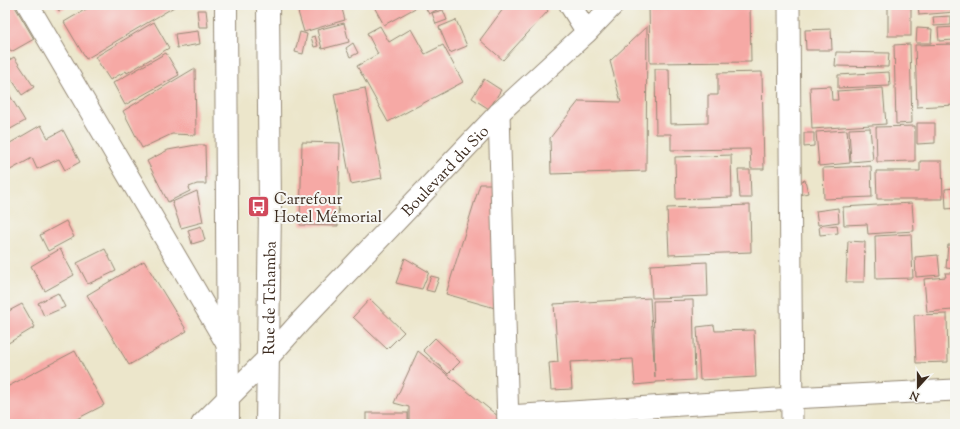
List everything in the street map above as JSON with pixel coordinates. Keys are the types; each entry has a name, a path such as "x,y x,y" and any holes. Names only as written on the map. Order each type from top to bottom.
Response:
{"street":[{"path":"28,5 228,346"},
{"path":"226,5 228,424"},
{"name":"Rue de Tchamba","path":"267,424 270,207 268,5"},
{"path":"570,5 587,32"},
{"name":"Boulevard du Sio","path":"202,424 227,397 267,359 300,322 499,114 587,32 613,5"},
{"path":"789,5 792,424"},
{"path":"499,114 508,420 792,398 955,390"}],"building":[{"path":"5,5 14,5 34,39 11,52 5,41"},
{"path":"55,5 70,5 59,11"},
{"path":"93,5 173,5 174,7 86,59 64,22"},
{"path":"296,5 341,5 345,20 304,32"},
{"path":"373,5 418,5 419,6 384,25"},
{"path":"424,5 446,5 429,14"},
{"path":"506,5 544,5 548,11 503,60 480,40"},
{"path":"649,5 750,5 751,62 650,63"},
{"path":"888,5 911,5 911,36 888,36"},
{"path":"918,5 955,5 955,12 919,15"},
{"path":"197,10 206,10 208,27 199,27"},
{"path":"443,10 447,20 436,24 432,13"},
{"path":"951,16 951,25 934,26 933,17"},
{"path":"456,20 467,46 450,53 439,27"},
{"path":"154,22 169,48 127,73 126,71 110,80 95,57"},
{"path":"344,23 349,42 322,49 317,30"},
{"path":"380,26 389,42 411,29 425,54 443,45 463,82 388,122 357,66 378,54 367,33"},
{"path":"647,26 646,171 551,174 550,138 579,101 621,102 610,61"},
{"path":"955,27 955,40 939,41 938,28"},
{"path":"917,28 932,29 931,43 916,43"},
{"path":"831,29 832,50 806,50 805,30"},
{"path":"198,31 200,44 177,48 175,34"},
{"path":"300,32 307,34 303,54 295,52"},
{"path":"315,36 318,46 314,47 311,37"},
{"path":"353,43 358,53 350,57 346,48"},
{"path":"910,44 912,123 896,124 894,45"},
{"path":"955,44 955,105 917,107 915,45"},
{"path":"836,52 889,53 888,67 835,66"},
{"path":"166,53 179,75 125,105 113,83"},
{"path":"14,57 34,87 22,95 5,69 5,63"},
{"path":"195,68 196,135 172,134 142,148 123,111"},
{"path":"655,69 669,69 670,124 708,123 708,95 718,95 718,73 762,72 764,169 751,169 750,149 671,150 671,134 656,134"},
{"path":"889,72 890,86 838,88 838,75"},
{"path":"484,79 501,90 489,109 472,98"},
{"path":"831,86 832,100 838,100 837,91 883,88 886,124 812,129 810,87"},
{"path":"365,88 382,178 351,184 334,94"},
{"path":"9,94 25,121 5,132 5,96"},
{"path":"917,123 935,123 935,143 917,144"},
{"path":"41,125 48,138 63,130 80,162 65,170 59,159 37,169 32,158 5,173 5,146"},
{"path":"915,126 915,161 877,162 876,127"},
{"path":"870,128 873,160 851,162 849,129"},
{"path":"847,130 850,163 819,166 816,132"},
{"path":"804,133 814,133 814,146 804,147"},
{"path":"302,142 340,143 338,226 300,225"},
{"path":"196,145 205,145 206,184 197,184 189,187 190,191 168,202 147,161 168,150"},
{"path":"731,155 732,197 676,199 675,157"},
{"path":"920,161 942,161 943,199 877,199 876,171 920,171"},
{"path":"871,166 872,197 824,199 823,168"},
{"path":"738,170 750,170 751,198 740,198"},
{"path":"805,180 808,193 800,195 796,183"},
{"path":"480,184 496,184 495,308 446,294"},
{"path":"955,188 955,208 946,209 945,189"},
{"path":"197,191 203,222 181,228 172,202"},
{"path":"912,203 914,231 868,234 867,224 844,225 843,207"},
{"path":"750,205 751,252 669,255 667,208"},
{"path":"838,208 839,222 818,225 816,211"},
{"path":"66,221 74,237 48,251 40,235"},
{"path":"837,225 838,233 820,235 819,227"},
{"path":"201,226 205,240 192,244 188,230"},
{"path":"911,234 913,278 876,279 875,236"},
{"path":"848,241 865,242 864,282 846,282"},
{"path":"948,245 955,245 955,269 946,268"},
{"path":"60,249 74,275 45,291 31,266"},
{"path":"105,249 116,271 88,284 77,263"},
{"path":"938,255 940,275 916,277 915,257"},
{"path":"405,258 429,272 422,289 396,283"},
{"path":"144,261 187,331 129,365 87,295"},
{"path":"707,262 708,296 652,298 650,265"},
{"path":"945,273 955,273 955,322 953,310 927,312 924,279 946,277"},
{"path":"431,276 439,278 434,292 426,290"},
{"path":"58,293 65,307 44,316 38,303"},
{"path":"650,298 655,378 653,301 693,300 695,380 656,382 635,385 633,359 570,362 572,389 551,390 549,363 558,362 554,304"},
{"path":"370,299 404,332 387,349 353,317"},
{"path":"22,304 35,327 5,345 5,313"},
{"path":"947,314 948,362 916,363 914,315"},
{"path":"714,325 715,331 754,330 756,377 700,380 697,327"},
{"path":"435,338 460,362 448,374 423,350"},
{"path":"75,351 104,405 67,424 5,424 5,388"},
{"path":"418,351 499,417 499,424 409,424 409,407 394,403"},
{"path":"366,413 408,413 408,424 366,424"},
{"path":"351,421 352,424 307,424 307,423"}],"place":[{"name":"Carrefour Hotel Mémorial","path":"258,207"}]}
